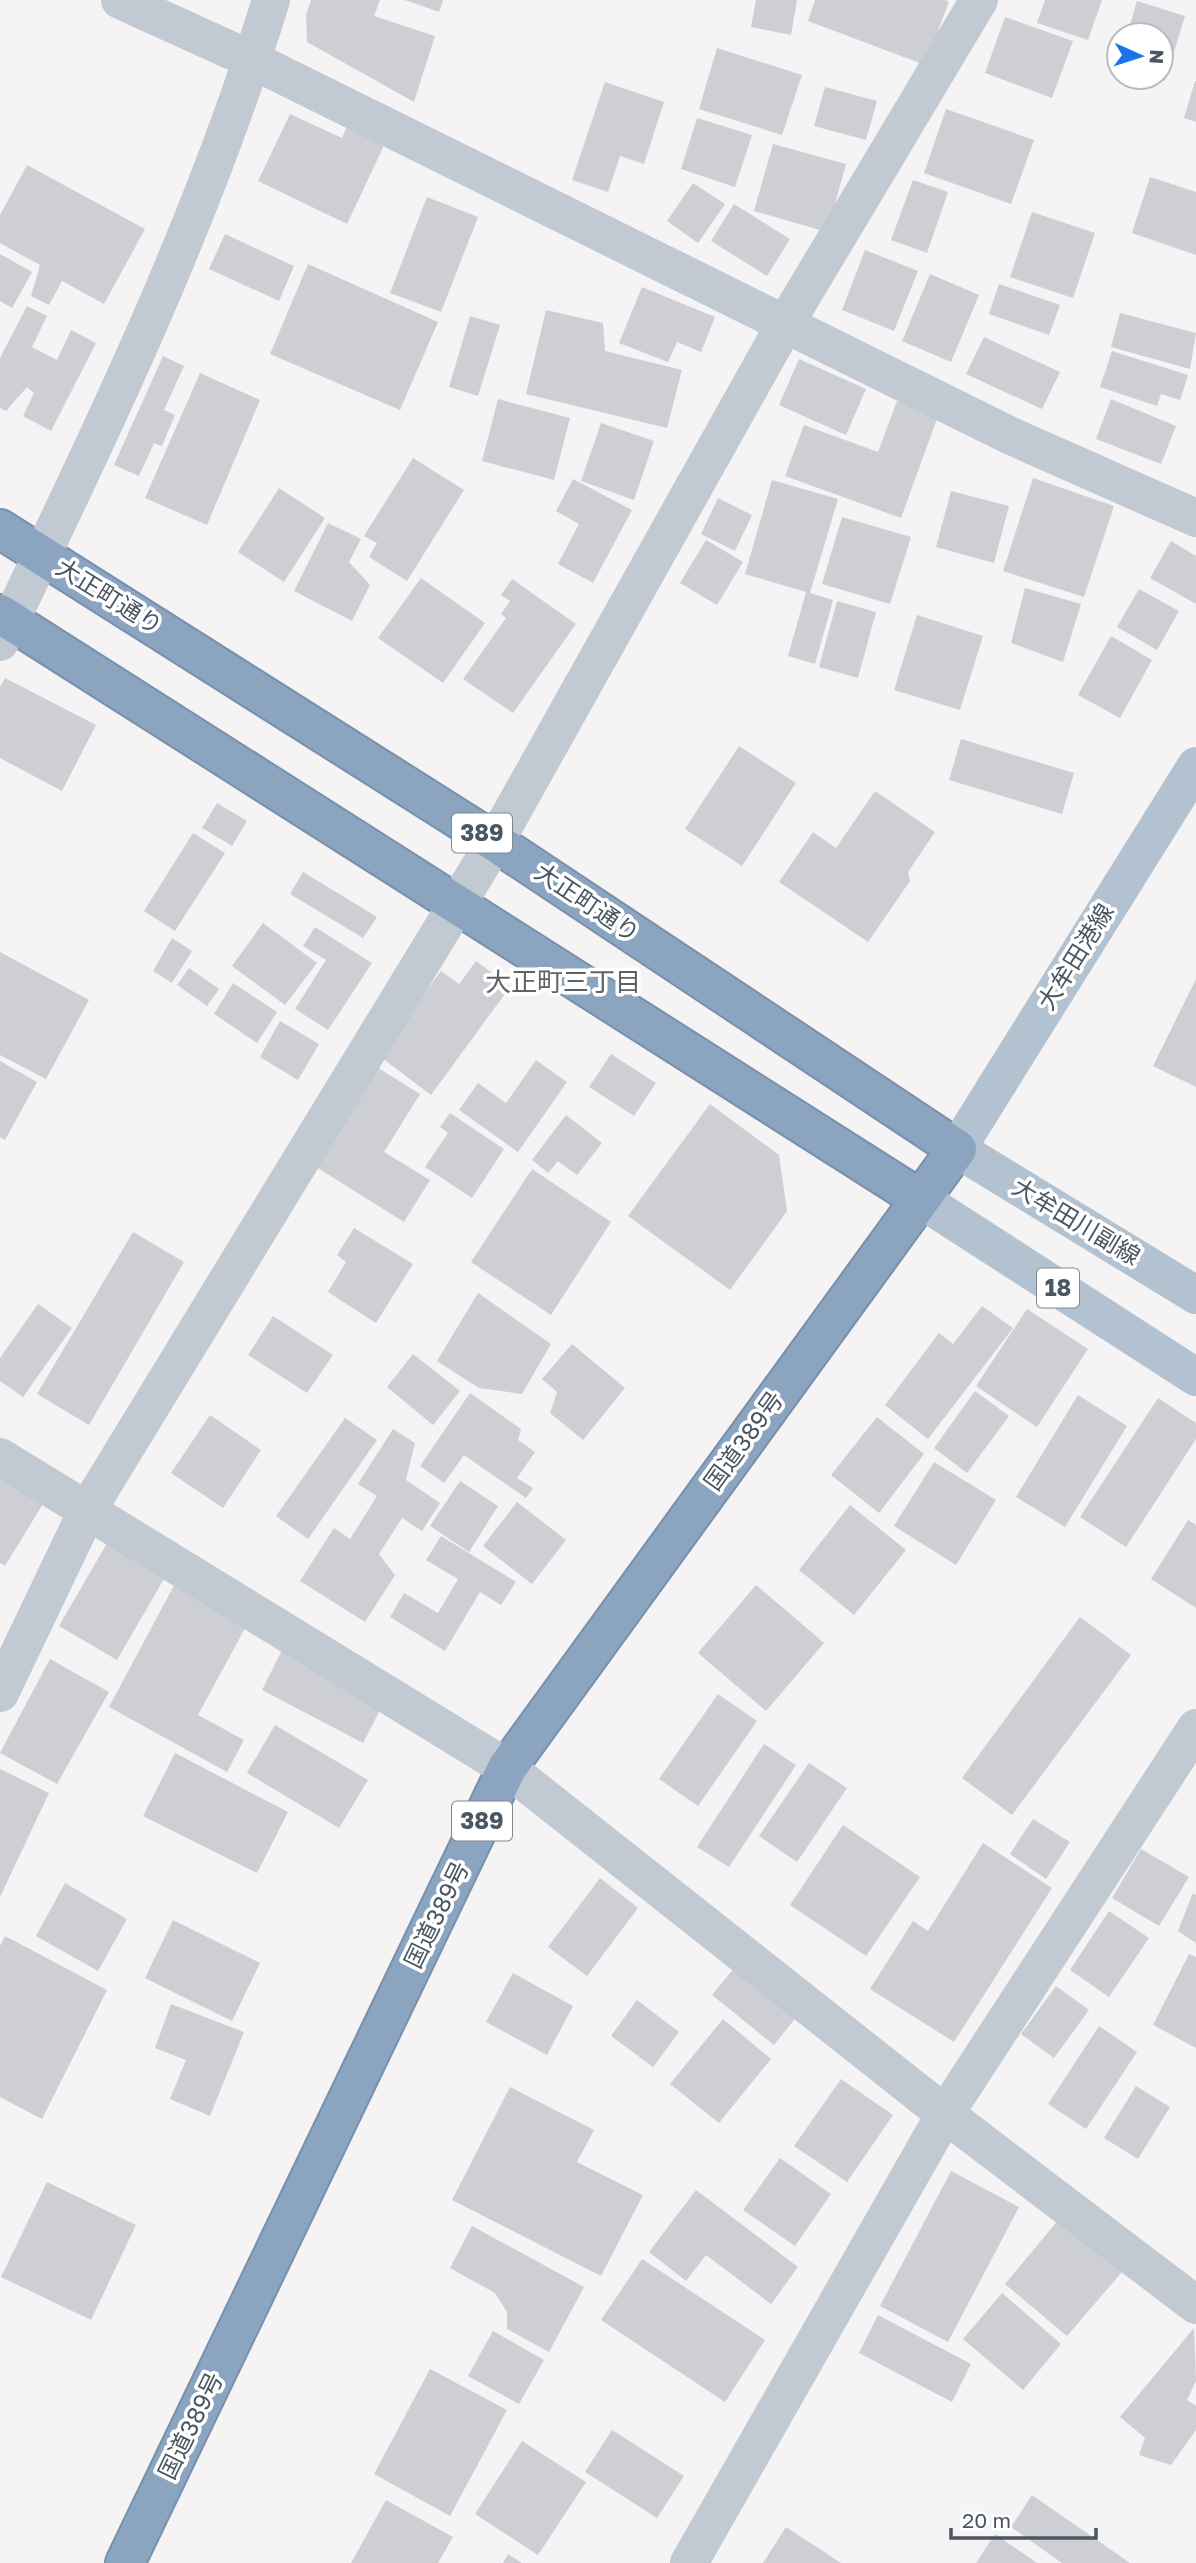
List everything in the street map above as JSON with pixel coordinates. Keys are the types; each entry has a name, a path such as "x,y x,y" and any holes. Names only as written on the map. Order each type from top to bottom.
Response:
{"highway":[{"name":"大正町通り","path":"0,528 495,842 957,1149"},
{"path":"3,626 457,903 920,1199"},
{"name":"国道389号","path":"125,2563 508,1768 957,1149"}],"main road":[{"name":"大牟田港線","path":"957,1149 1196,766"},
{"name":"大牟田川副線","path":"957,1149 1196,1295"},
{"name":"18","path":"920,1199 1196,1377"}],"street":[{"path":"120,0 252,60 1009,435 1196,517"},
{"path":"3,626 44,556 199,205 271,0"},
{"path":"0,1693 88,1509 495,842 785,326 979,0"},
{"path":"0,1457 508,1768 945,2115 1196,2305"},
{"path":"690,2563 945,2115 1196,1728"}],"building":[{"path":"311,0 380,0 374,16 435,36 414,102 307,42 306,15"},
{"path":"405,0 443,0 439,12"},
{"path":"756,0 797,0 791,35 751,27"},
{"path":"815,0 949,2 925,65 808,21"},
{"path":"1045,0 1102,0 1088,40 1037,23"},
{"path":"1137,1 1185,16 1175,48 1175,21 1131,21"},
{"path":"1005,17 1073,41 1052,98 985,73"},
{"path":"717,48 802,75 782,135 699,109"},
{"path":"1196,81 1196,122 1184,118"},
{"path":"605,82 664,102 644,164 620,156 608,192 572,180"},
{"path":"825,87 877,101 866,140 814,126"},
{"path":"946,109 1034,140 1011,204 924,173"},
{"path":"290,114 342,138 349,121 387,139 347,224 258,181"},
{"path":"697,118 752,135 735,187 681,169"},
{"path":"773,144 846,164 827,232 754,211"},
{"path":"27,165 145,229 104,304 62,281 49,305 31,296 40,265 0,243 0,215"},
{"path":"1150,177 1196,192 1196,255 1132,233"},
{"path":"913,180 948,192 927,253 891,240"},
{"path":"693,183 725,204 698,243 667,221"},
{"path":"427,197 478,217 441,312 390,293"},
{"path":"734,204 790,239 767,276 711,241"},
{"path":"1032,212 1095,233 1073,298 1010,277"},
{"path":"225,234 294,266 279,301 209,269"},
{"path":"865,250 918,271 894,331 842,310"},
{"path":"0,254 32,272 12,308 0,301"},
{"path":"308,264 438,322 400,410 270,354"},
{"path":"930,274 979,295 951,362 902,341"},
{"path":"999,284 1060,305 1049,335 989,314"},
{"path":"642,287 715,317 701,352 677,342 668,362 619,343"},
{"path":"27,306 47,316 32,347 57,360 71,330 96,343 51,431 23,416 34,393 27,387 6,411 0,408 0,358"},
{"path":"546,310 603,323 605,351 682,370 667,428 526,394"},
{"path":"1120,313 1196,333 1190,369 1111,347"},
{"path":"470,316 500,325 478,396 449,387"},
{"path":"984,337 1060,372 1042,409 966,374"},
{"path":"1112,351 1188,375 1180,400 1161,394 1157,406 1100,387"},
{"path":"163,356 184,366 164,410 175,415 162,446 154,443 139,476 114,465"},
{"path":"799,359 866,389 846,435 779,405"},
{"path":"200,373 260,400 207,525 145,498"},
{"path":"498,399 570,418 554,480 482,461"},
{"path":"1111,399 1176,426 1161,464 1096,439"},
{"path":"897,401 938,416 901,518 785,476 804,425 878,452"},
{"path":"601,423 654,441 634,500 581,481"},
{"path":"413,458 464,490 407,581 369,557 377,543 364,536"},
{"path":"1033,478 1114,506 1084,597 1003,571"},
{"path":"573,479 632,510 593,583 558,564 579,524 556,511"},
{"path":"772,480 838,499 810,593 833,600 815,664 788,656 806,592 745,574"},
{"path":"279,488 325,518 284,582 238,552"},
{"path":"951,491 1009,506 994,563 936,547"},
{"path":"718,498 752,515 735,551 701,534"},
{"path":"842,517 911,537 890,604 822,584"},
{"path":"328,523 361,539 349,562 370,585 352,621 294,591"},
{"path":"706,540 743,562 717,605 680,583"},
{"path":"1171,541 1196,556 1196,604 1150,578"},
{"path":"421,578 485,623 443,683 378,638"},
{"path":"512,579 576,624 513,713 463,679 506,618 501,614 510,601 501,595"},
{"path":"1025,588 1081,604 1063,662 1011,643"},
{"path":"1139,589 1179,611 1157,650 1117,627"},
{"path":"837,601 876,612 858,678 819,667"},
{"path":"917,615 983,636 960,710 894,690"},
{"path":"1111,636 1152,660 1120,718 1078,695"},
{"path":"5,678 96,725 62,791 0,758 0,687"},
{"path":"961,739 1074,773 1062,814 949,780"},
{"path":"739,746 796,783 742,866 685,829"},
{"path":"875,791 935,832 908,872 910,881 868,942 779,882 813,832 836,848"},
{"path":"217,803 247,821 232,846 202,828"},
{"path":"193,833 225,853 175,931 144,911"},
{"path":"303,872 377,917 363,938 290,894"},
{"path":"263,923 317,963 285,1005 232,966"},
{"path":"315,927 372,963 328,1030 295,1009 326,960 303,946"},
{"path":"172,938 192,951 172,983 153,971"},
{"path":"0,952 89,1000 46,1079 0,1055"},
{"path":"476,961 510,987 431,1095 378,1055 441,971 459,984"},
{"path":"189,968 219,989 207,1006 177,985"},
{"path":"1196,979 1196,1087 1153,1066"},
{"path":"233,983 277,1012 257,1043 214,1014"},
{"path":"280,1021 319,1044 298,1080 260,1057"},
{"path":"611,1054 656,1083 634,1116 589,1087"},
{"path":"536,1060 567,1082 518,1152 459,1110 478,1083 506,1103"},
{"path":"0,1061 37,1082 5,1140 0,1137"},
{"path":"375,1066 420,1094 384,1152 430,1180 404,1222 313,1165"},
{"path":"710,1104 779,1155 787,1211 730,1290 628,1216"},
{"path":"450,1113 504,1149 472,1198 425,1167 448,1133 440,1127"},
{"path":"566,1115 602,1143 577,1175 558,1161 548,1173 532,1160"},
{"path":"532,1169 611,1222 551,1315 471,1262"},
{"path":"354,1228 413,1264 376,1323 328,1292 346,1262 337,1255"},
{"path":"133,1232 184,1262 89,1425 37,1394"},
{"path":"478,1293 551,1344 522,1394 479,1388 437,1361"},
{"path":"38,1304 72,1328 23,1397 0,1381 0,1358"},
{"path":"982,1306 1013,1328 928,1439 885,1405 939,1333 953,1344"},
{"path":"1027,1309 1088,1349 1037,1427 976,1386"},
{"path":"273,1316 333,1355 307,1393 248,1355"},
{"path":"572,1344 625,1388 583,1440 550,1413 557,1392 542,1379"},
{"path":"413,1354 460,1391 433,1425 387,1387"},
{"path":"975,1391 1009,1416 967,1473 934,1448"},
{"path":"470,1393 521,1429 518,1440 535,1452 517,1478 533,1488 526,1498 464,1455 444,1483 420,1466"},
{"path":"1078,1395 1127,1426 1065,1527 1016,1497"},
{"path":"1158,1398 1196,1423 1196,1439 1126,1547 1080,1517"},
{"path":"210,1415 261,1450 223,1508 171,1473"},
{"path":"877,1417 924,1454 879,1513 831,1475"},
{"path":"345,1418 377,1440 308,1539 276,1516"},
{"path":"393,1429 415,1443 406,1480 440,1503 422,1531 402,1518 379,1554 395,1575 365,1622 300,1581 334,1528 350,1539 377,1496 358,1484"},
{"path":"0,1458 49,1494 5,1566 0,1563"},
{"path":"934,1462 996,1500 956,1565 894,1526"},
{"path":"460,1481 498,1506 469,1552 430,1526"},
{"path":"517,1502 566,1540 532,1584 483,1546"},
{"path":"850,1505 906,1550 854,1615 799,1570"},
{"path":"1188,1520 1196,1525 1196,1608 1151,1579"},
{"path":"117,1526 175,1560 117,1660 59,1626"},
{"path":"441,1536 516,1582 501,1605 480,1592 445,1651 390,1617 404,1593 438,1613 458,1579 426,1560"},
{"path":"178,1578 251,1617 198,1715 244,1740 227,1772 109,1707"},
{"path":"756,1585 824,1643 766,1711 698,1653"},
{"path":"1080,1617 1131,1655 1012,1815 962,1778"},
{"path":"290,1634 392,1687 363,1743 262,1690"},
{"path":"50,1659 109,1692 57,1784 0,1753"},
{"path":"718,1694 757,1721 698,1806 659,1779"},
{"path":"275,1725 368,1780 339,1828 247,1773"},
{"path":"764,1744 796,1765 729,1867 697,1847"},
{"path":"175,1753 288,1812 257,1873 143,1816"},
{"path":"809,1763 847,1788 797,1862 759,1836"},
{"path":"0,1769 49,1793 0,1897"},
{"path":"1033,1819 1070,1842 1046,1879 1010,1854"},
{"path":"843,1825 920,1877 866,1956 790,1905"},
{"path":"983,1843 1052,1888 954,2042 870,1989 913,1921 928,1931"},
{"path":"1141,1849 1189,1877 1159,1926 1112,1898"},
{"path":"600,1878 638,1908 587,1976 548,1947"},
{"path":"65,1883 127,1919 98,1971 36,1936"},
{"path":"1193,1893 1196,1895 1196,1943 1178,1931"},
{"path":"1109,1911 1149,1938 1109,1997 1070,1970"},
{"path":"173,1920 260,1963 232,2021 145,1978"},
{"path":"5,1936 107,1990 42,2119 0,2097 0,1946"},
{"path":"748,1951 810,2000 774,2045 712,1995"},
{"path":"1189,1954 1196,1957 1196,2048 1153,2025"},
{"path":"513,1973 573,2006 547,2055 486,2022"},
{"path":"1056,1986 1089,2010 1054,2058 1021,2034"},
{"path":"637,2000 679,2032 653,2067 611,2036"},
{"path":"171,2004 244,2032 210,2116 170,2099 186,2060 155,2048"},
{"path":"723,2019 771,2059 719,2123 670,2084"},
{"path":"1099,2026 1137,2052 1086,2129 1048,2104"},
{"path":"841,2079 893,2115 847,2182 794,2146"},
{"path":"1136,2086 1170,2107 1138,2159 1104,2138"},
{"path":"510,2087 594,2130 577,2162 643,2195 601,2276 452,2200"},
{"path":"780,2158 831,2194 795,2246 743,2210"},
{"path":"951,2171 1019,2207 948,2342 880,2306"},
{"path":"47,2182 136,2225 91,2320 1,2277"},
{"path":"696,2190 798,2267 771,2304 706,2255 686,2281 649,2252"},
{"path":"1065,2212 1122,2272 1067,2336 1005,2284"},
{"path":"472,2226 584,2287 549,2352 507,2329 507,2312 495,2293 450,2268"},
{"path":"642,2259 765,2340 725,2402 601,2320"},
{"path":"1002,2293 1061,2344 1023,2390 963,2339"},
{"path":"878,2315 971,2364 952,2402 859,2353"},
{"path":"1194,2328 1196,2381 1187,2400 1196,2406 1196,2430 1171,2465 1139,2455 1145,2438 1120,2417"},
{"path":"493,2331 544,2360 519,2404 468,2376"},
{"path":"430,2369 507,2410 450,2516 374,2474"},
{"path":"612,2430 684,2476 657,2518 585,2472"},
{"path":"522,2441 586,2482 538,2555 475,2514"},
{"path":"1032,2495 1130,2563 1062,2563 1011,2527"},
{"path":"386,2500 453,2537 438,2563 351,2563"},
{"path":"786,2527 841,2563 763,2563"},
{"path":"995,2534 1037,2563 976,2563"},
{"path":"508,2554 522,2563 503,2563"}],"district":[{"name":"大正町三丁目","path":"563,982"}]}
